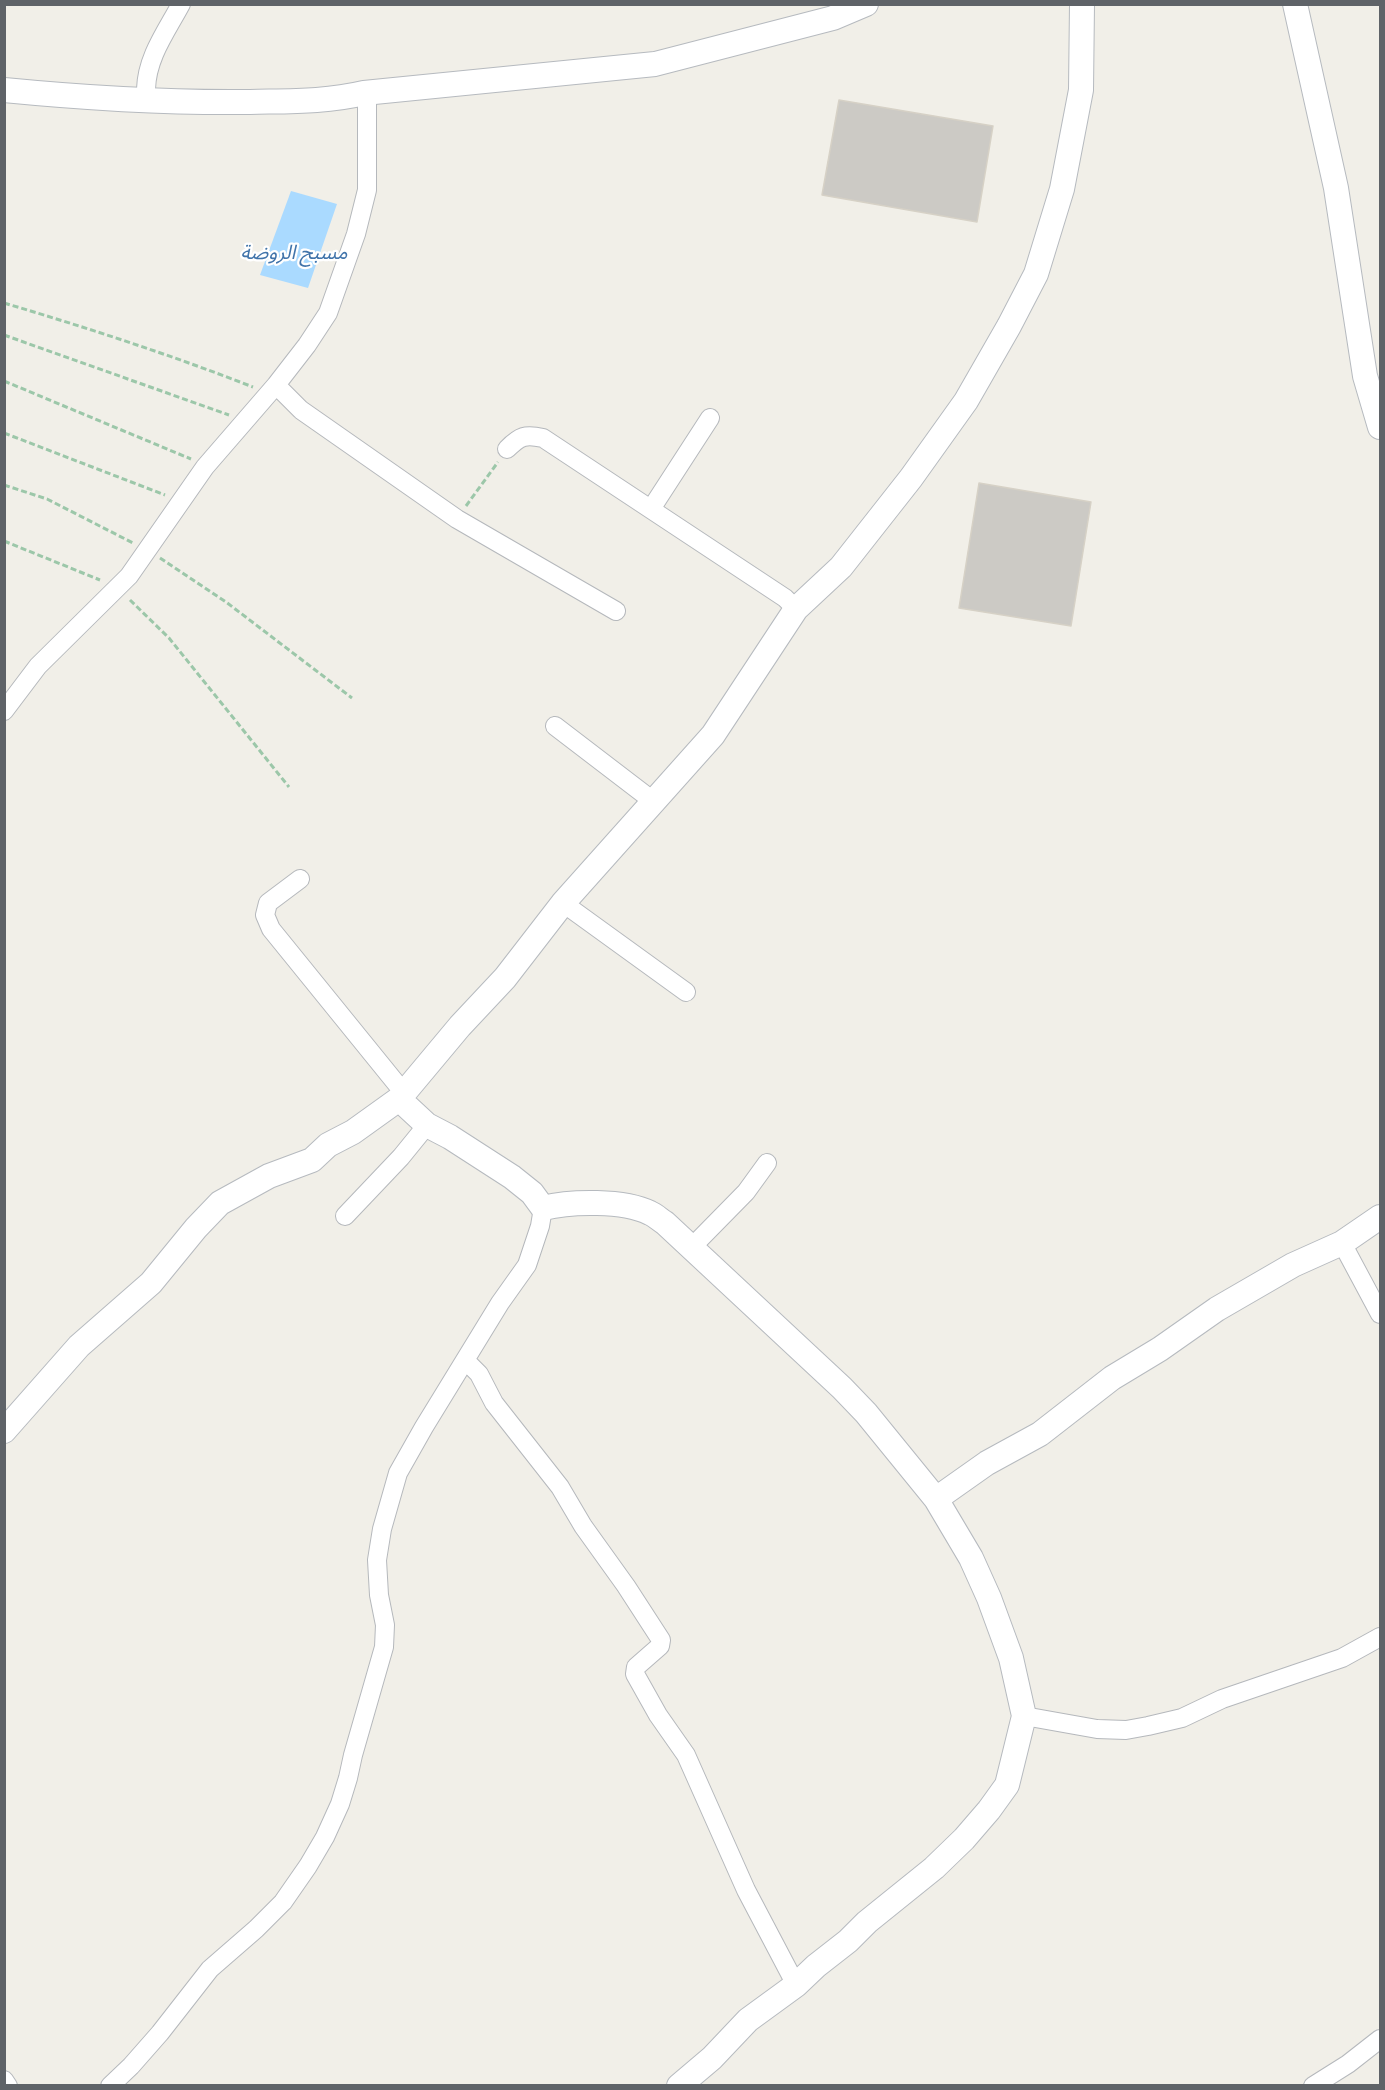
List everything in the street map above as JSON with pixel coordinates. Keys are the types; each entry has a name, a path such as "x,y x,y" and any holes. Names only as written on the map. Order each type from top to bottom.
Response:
{"street":[{"path":"146,89 146,73 150,59 181,4"},
{"path":"4,90 92,98 192,103 323,100 365,93 655,64 833,18 866,4"},
{"path":"1295,4 1336,188 1365,376 1380,427"},
{"path":"4,1431 79,1346 151,1283 196,1228 220,1203 269,1176 312,1160 328,1145 353,1132 401,1096 460,1026 505,978 563,903 713,735 796,609 841,567 946,430 981,377 1032,281 1062,189 1081,90 1082,5"},
{"path":"4,78 146,89 333,88 365,93"},
{"path":"4,711 38,666 129,576 205,467 272,390 328,314 356,234 367,190 365,93"},
{"path":"272,390 457,519 616,611"},
{"path":"651,509 710,418"},
{"path":"507,449 517,438 531,435 543,438 785,598 796,609"},
{"path":"555,726 653,801"},
{"path":"110,2085 132,2066 210,1969 283,1902 325,1837 345,1787 384,1647 385,1626 379,1595 377,1560 389,1501 398,1473 465,1360 527,1265 540,1226 543,1208 532,1193 512,1177 427,1125 401,1096 272,929 265,915 268,903 300,879"},
{"path":"563,903 686,992"},
{"path":"345,1216 401,1157 427,1125"},
{"path":"691,1248 746,1192 767,1163"},
{"path":"543,1208 562,1203 597,1203 635,1208 650,1213 665,1223 850,1396 936,1499 971,1558 989,1598 1011,1658 1024,1716 1007,1785 989,1810 934,1868 867,1922 849,1941 816,1966 796,1985 748,2020 712,2058 679,2085"},
{"path":"936,1499 987,1463 1040,1434 1112,1378 1160,1349 1217,1309 1293,1265 1342,1243 1380,1217"},
{"path":"1342,1243 1380,1314"},
{"path":"465,1360 479,1374 494,1403 560,1487 583,1526 626,1586 660,1640 660,1646 636,1667 635,1674 658,1715 686,1755 746,1890 796,1985"},
{"path":"1024,1716 1097,1729 1126,1730 1148,1726 1182,1718 1222,1699 1342,1658 1380,1637"},
{"path":"1313,2085 1348,2064 1380,2039"},
{"path":"4,2080 8,2085"}],"path":[{"path":"4,303 177,358 252,387 272,390"},
{"path":"4,335 232,416 243,424"},
{"path":"4,381 192,459 205,467"},
{"path":"4,433 87,464 181,504"},
{"path":"457,519 507,449"},
{"path":"4,485 47,499 147,550 226,602 352,698"},
{"path":"4,541 118,589 169,638 289,787"}],"water":[{"name":"مسبح الروضة","path":"291,191 337,204 308,288 260,275"}],"building":[{"path":"839,100 993,126 977,222 822,195"},
{"path":"979,483 1091,502 1071,626 959,608"}]}
